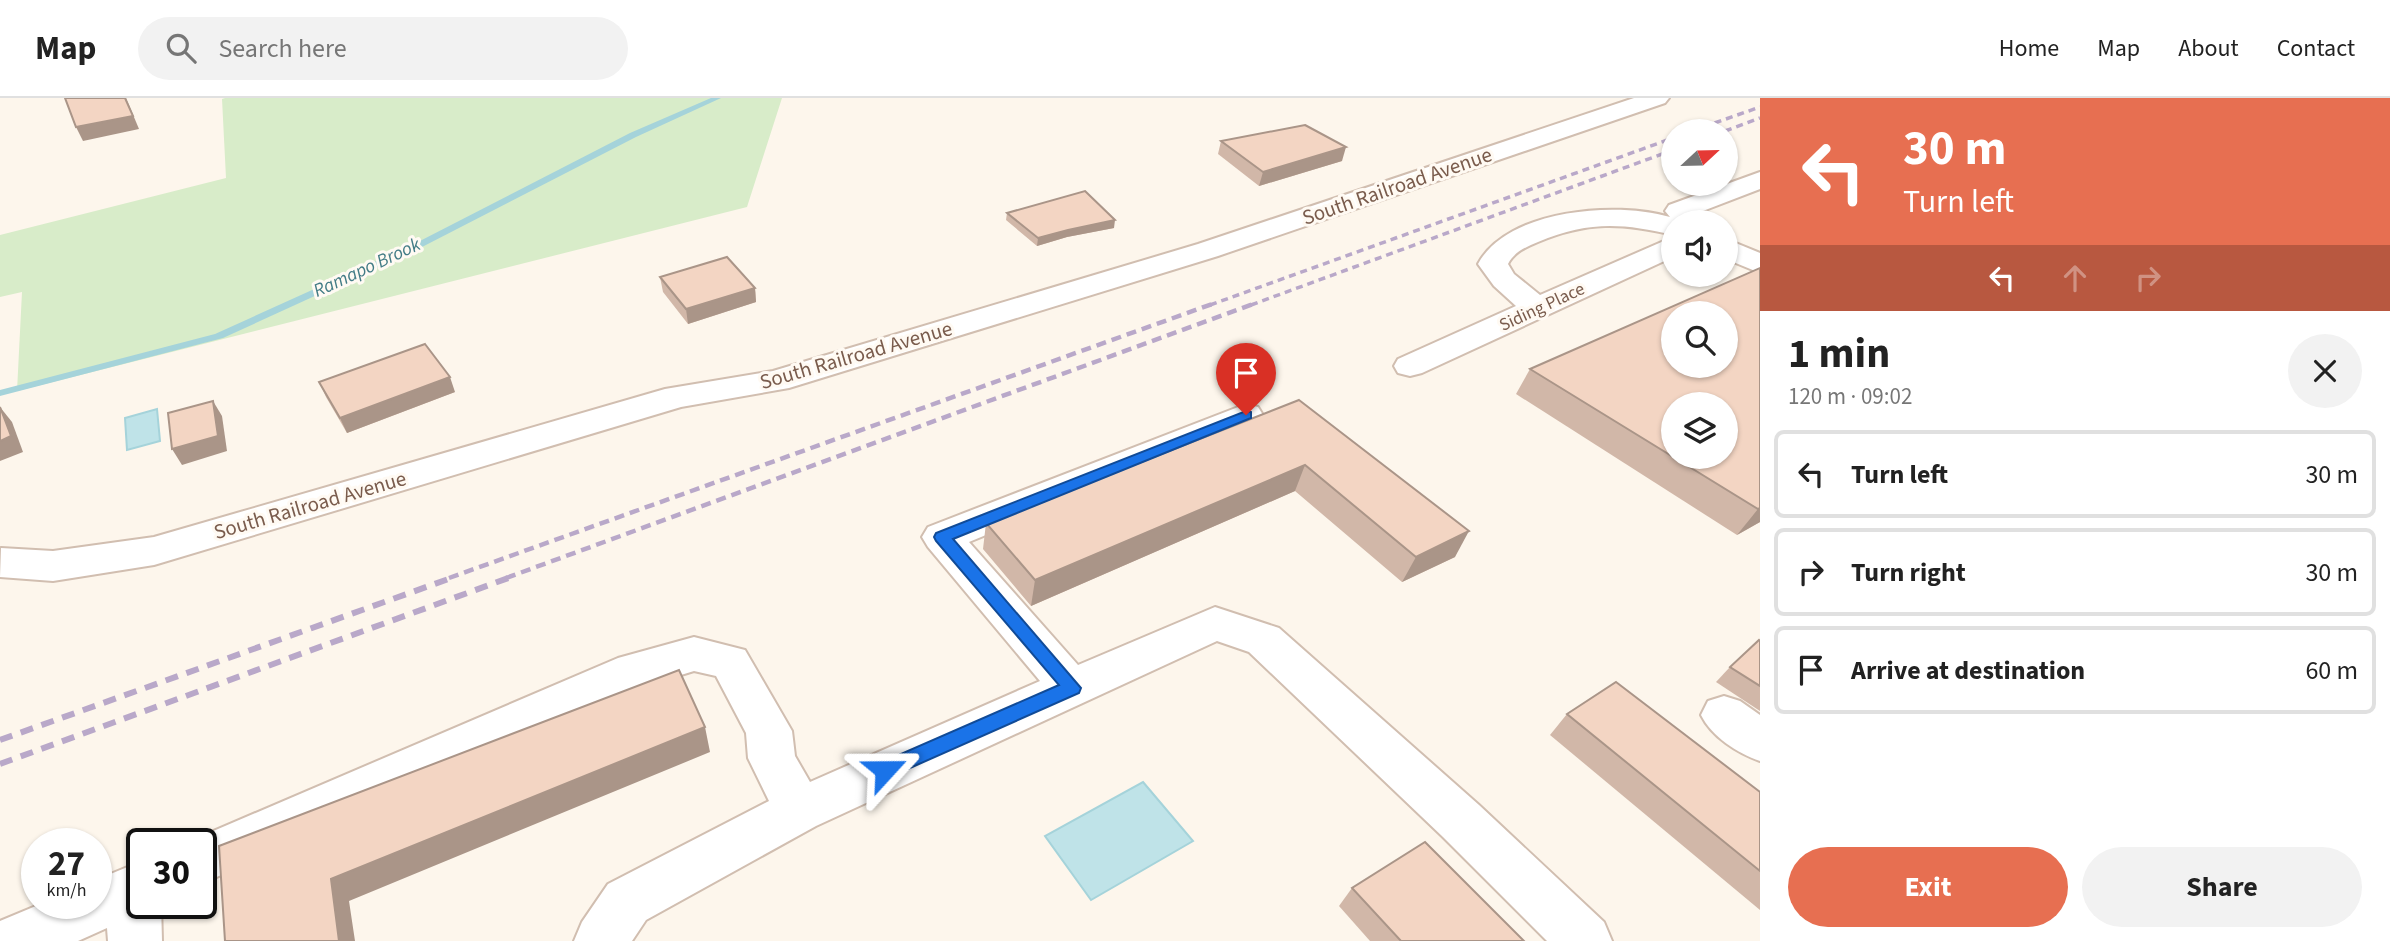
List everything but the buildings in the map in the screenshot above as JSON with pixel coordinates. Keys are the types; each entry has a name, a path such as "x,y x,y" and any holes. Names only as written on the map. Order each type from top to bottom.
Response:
{"street":[{"name":"South Railroad Avenue","path":"1,563 53,566 154,551 677,397 777,381 1209,250 1657,98"},
{"path":"1682,210 1760,180"},
{"path":"1536,309 1504,280 1493,264 1498,252 1514,242 1569,221 1596,216 1626,216 1661,224"},
{"name":"Siding Place","path":"1410,366 1661,252"},
{"path":"1738,254 1760,264"},
{"path":"1072,688 942,537 1246,415"},
{"path":"601,941 627,902 799,810 1215,623 1264,640 1461,821 1585,941"},
{"path":"217,853 634,671 694,654 730,662 769,731 772,758 799,810"},
{"path":"20,940 126,909"}],"green space":[{"path":"782,98 747,207 17,391 22,292 0,297 0,235 226,178 222,99"}],"water":[{"path":"157,409 160,441 127,450 125,418"},
{"path":"1143,782 1193,841 1091,900 1045,836"}],"waterway":[{"name":"Ramapo Brook","path":"0,393 219,336 419,245 633,135 717,98"}],"railway":[{"path":"1726,119 1760,107"},
{"path":"1738,126 1760,118"},
{"path":"1210,305 1661,142"},
{"path":"1251,305 1661,154"},
{"path":"449,578 1215,303"},
{"path":"506,578 1256,303"},
{"path":"0,740 454,577"},
{"path":"0,764 511,577"}],"route":[{"path":"885,770 1072,688 942,537 1246,415"}]}
